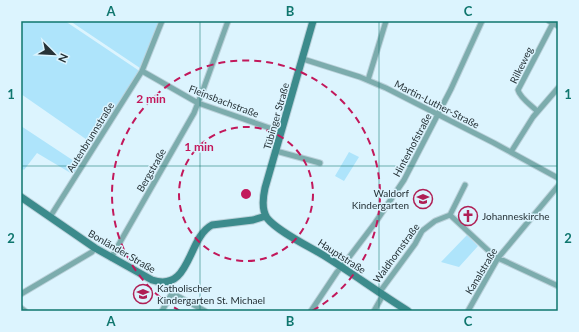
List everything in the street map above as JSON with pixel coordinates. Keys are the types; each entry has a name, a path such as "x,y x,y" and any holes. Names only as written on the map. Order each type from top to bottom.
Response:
{"main road":[{"name":"Tübinger Straße","path":"266,216 264,207 264,193 313,21"},
{"name":"Bonländer Straße","path":"21,197 111,258 152,280 161,282 169,281"},
{"name":"Hauptstraße","path":"266,216 280,229 408,311"},
{"path":"169,281 177,277 183,270 199,238 207,228 212,225 253,220 266,216"}],"street":[{"name":"Autenbrunnstraße","path":"50,217 142,71 162,21"},
{"name":"Bergstraße","path":"111,258 177,143 198,102 228,21"},
{"path":"368,80 386,21"},
{"name":"Hinterhofstraße","path":"311,311 341,267 375,223 400,185 451,90 482,21"},
{"path":"551,22 558,26"},
{"name":"Rilkeweg","path":"537,111 522,97 518,90 551,22"},
{"name":"Martin-Luther-Straße","path":"303,60 368,80 438,114 558,178"},
{"name":"Fleinsbachstraße","path":"142,71 198,102 282,132"},
{"path":"511,152 524,129 537,111 558,88"},
{"path":"276,151 320,163"},
{"path":"465,185 450,215 498,258 558,286"},
{"name":"Kanalstraße","path":"468,311 498,258 558,186"},
{"name":"Waldhornstraße","path":"374,311 381,294 415,244 422,231 435,221 450,215"},
{"path":"21,294 92,252 95,248"},
{"path":"162,311 172,293 169,281"},
{"path":"172,293 205,311"},
{"path":"21,308 25,311"}],"shaded area":[{"path":"21,21 65,21 138,70 139,73 93,144 21,94"},
{"path":"70,21 160,21 140,68"},
{"path":"21,126 80,165 74,175 37,153 24,170 21,168"},
{"path":"349,152 359,157 344,181 335,176"},
{"path":"467,235 478,246 459,267 441,262"}],"place":[{"name":"Waldorf Kindergarten","path":"423,199"},
{"name":"Johanneskirche","path":"468,216"},
{"name":"Katholischer Kindergarten St. Michael","path":"143,294"}]}
